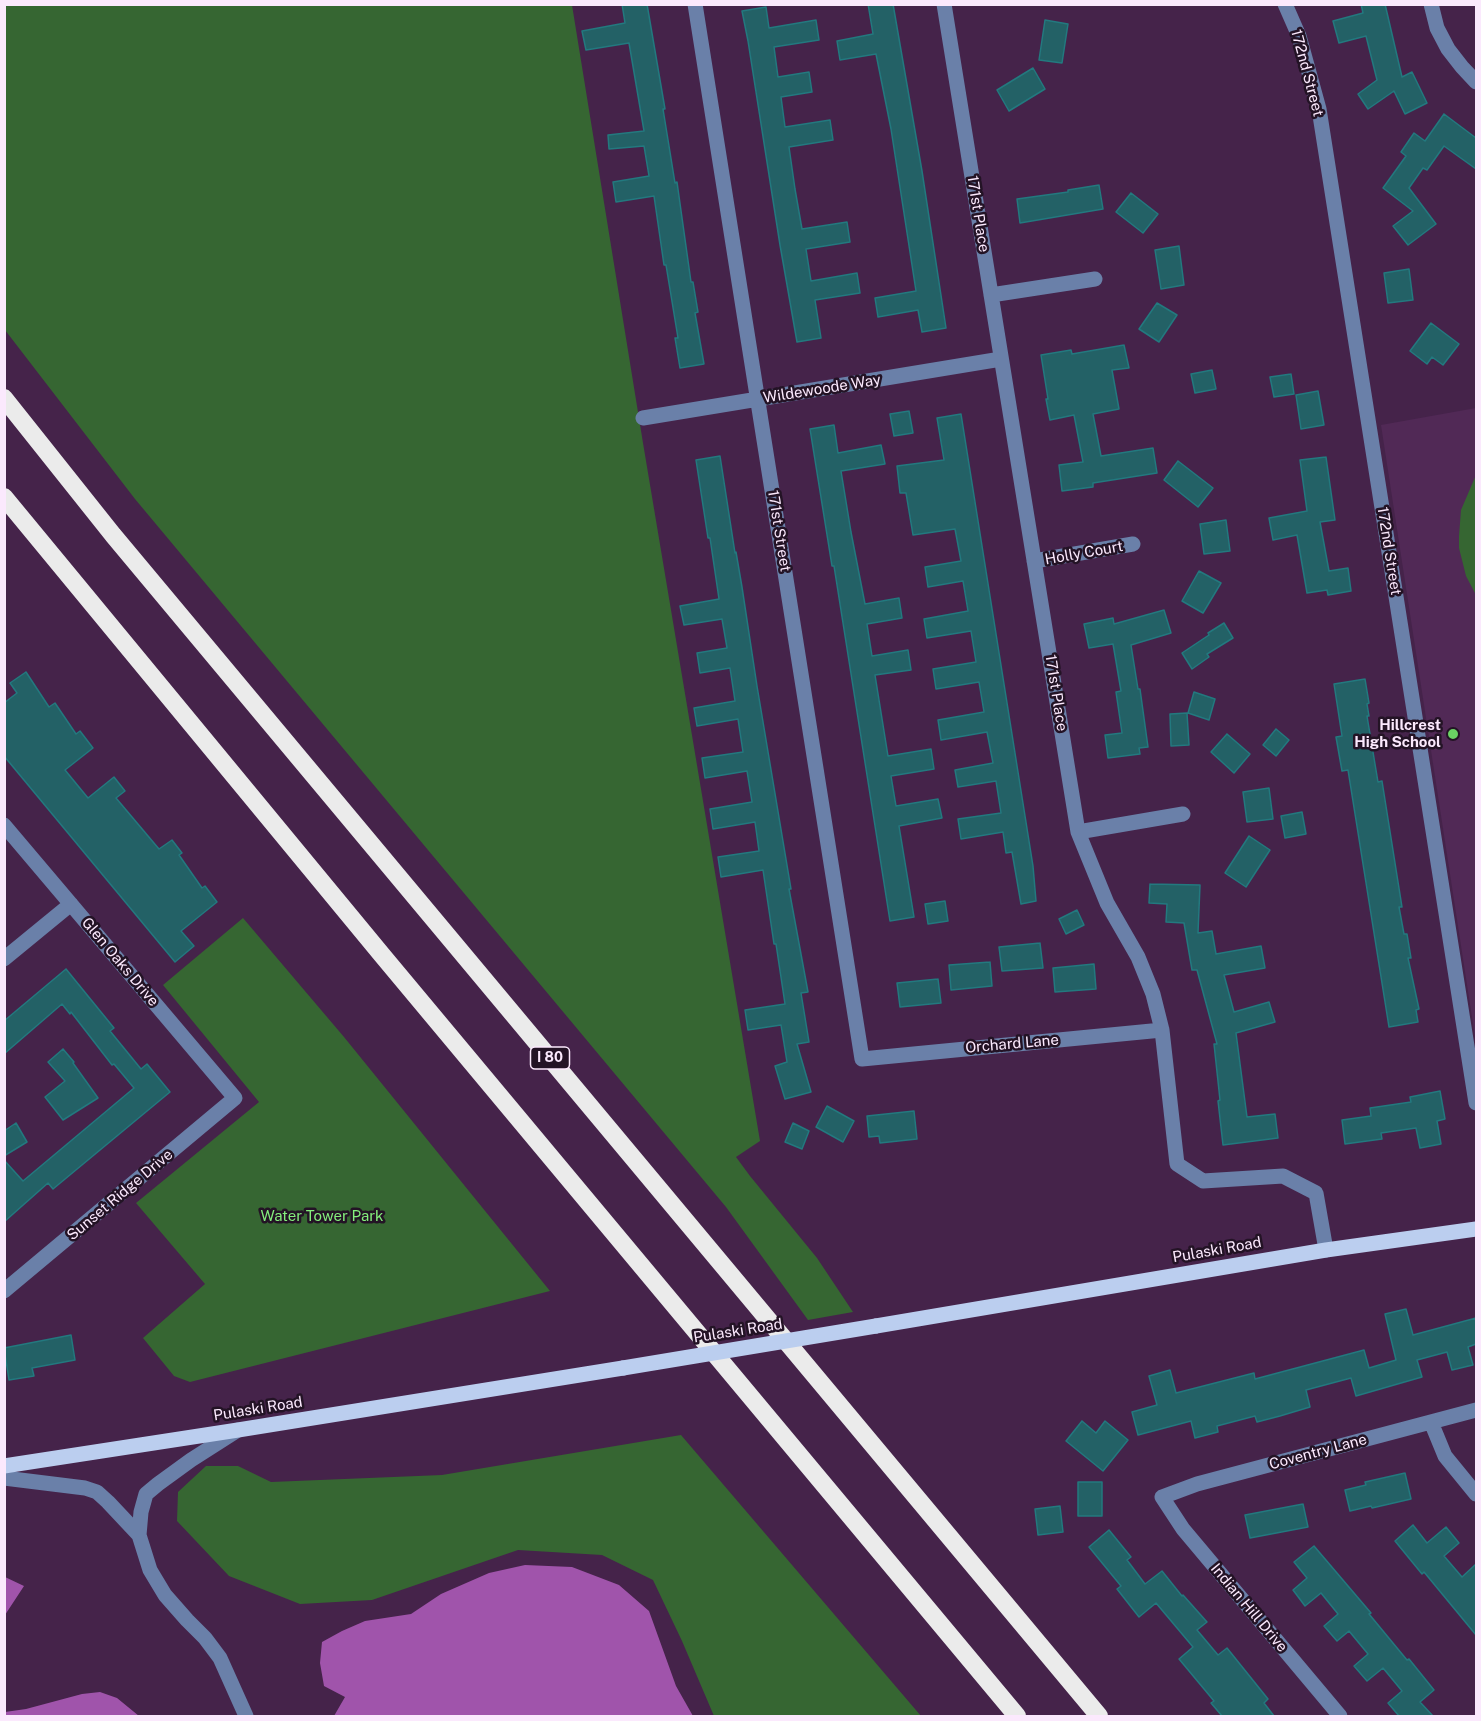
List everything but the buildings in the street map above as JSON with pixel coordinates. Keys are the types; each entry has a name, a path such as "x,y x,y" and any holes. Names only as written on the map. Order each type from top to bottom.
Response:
{"highway":[{"name":"I 80","path":"4,398 113,535 1099,1716"},
{"path":"4,497 382,955 1017,1716"}],"main road":[{"name":"Pulaski Road","path":"4,1466 623,1368 1326,1250 1476,1229"}],"street":[{"name":"171st Street","path":"695,4 862,1059"},
{"name":"171st Place","path":"944,4 1078,832 1107,903 1138,957 1153,994 1162,1030 1177,1164 1203,1181 1283,1176 1316,1193 1326,1250"},
{"name":"172nd Street","path":"1285,4 1299,36 1318,109 1476,1103"},
{"path":"1431,4 1437,28 1448,50 1476,82"},
{"path":"991,295 1095,279"},
{"name":"Wildewoode Way","path":"643,418 1001,359"},
{"name":"Holly Court","path":"1034,561 1133,544"},
{"path":"1078,832 1183,814"},
{"name":"Glen Oaks Drive","path":"4,825 236,1098"},
{"path":"4,958 71,904"},
{"name":"Orchard Lane","path":"862,1059 1162,1030"},
{"name":"Sunset Ridge Drive","path":"4,1291 236,1098"},
{"name":"Coventry Lane","path":"1162,1497 1197,1484 1476,1410"},
{"path":"1431,1422 1445,1456 1476,1494"},
{"path":"238,1430 191,1460 146,1494 141,1512 139,1535 150,1570 165,1595 205,1638 220,1658 246,1716"},
{"path":"4,1478 85,1488 97,1492 139,1535"},
{"name":"Indian Hill Drive","path":"1162,1497 1183,1529 1340,1716"}],"shaded area":[{"name":"Hillcrest High School","path":"1476,408 1476,1043 1381,425"},
{"path":"525,1565 572,1567 619,1585 649,1611 676,1686 693,1716 334,1716 345,1697 324,1686 320,1663 322,1642 365,1621 411,1614 441,1594 489,1573"},
{"path":"5,1577 24,1586 5,1615"},
{"path":"100,1692 117,1698 139,1716 5,1716 5,1712"}],"green space":[{"path":"5,5 572,5 760,1141 736,1157 817,1258 853,1312 808,1320 726,1207 135,499 5,330"},
{"path":"1476,475 1476,595 1466,576 1459,548 1459,536 1461,510"},
{"name":"Water Tower Park","path":"243,918 344,1037 550,1291 190,1382 174,1376 143,1338 205,1284 136,1203 259,1102 163,985"},
{"path":"681,1435 921,1716 714,1716 653,1580 602,1555 518,1550 372,1600 300,1604 229,1576 177,1521 178,1492 206,1466 238,1466 271,1482 442,1475"}],"place":[{"name":"Hillcrest High School","path":"1453,734"}]}
